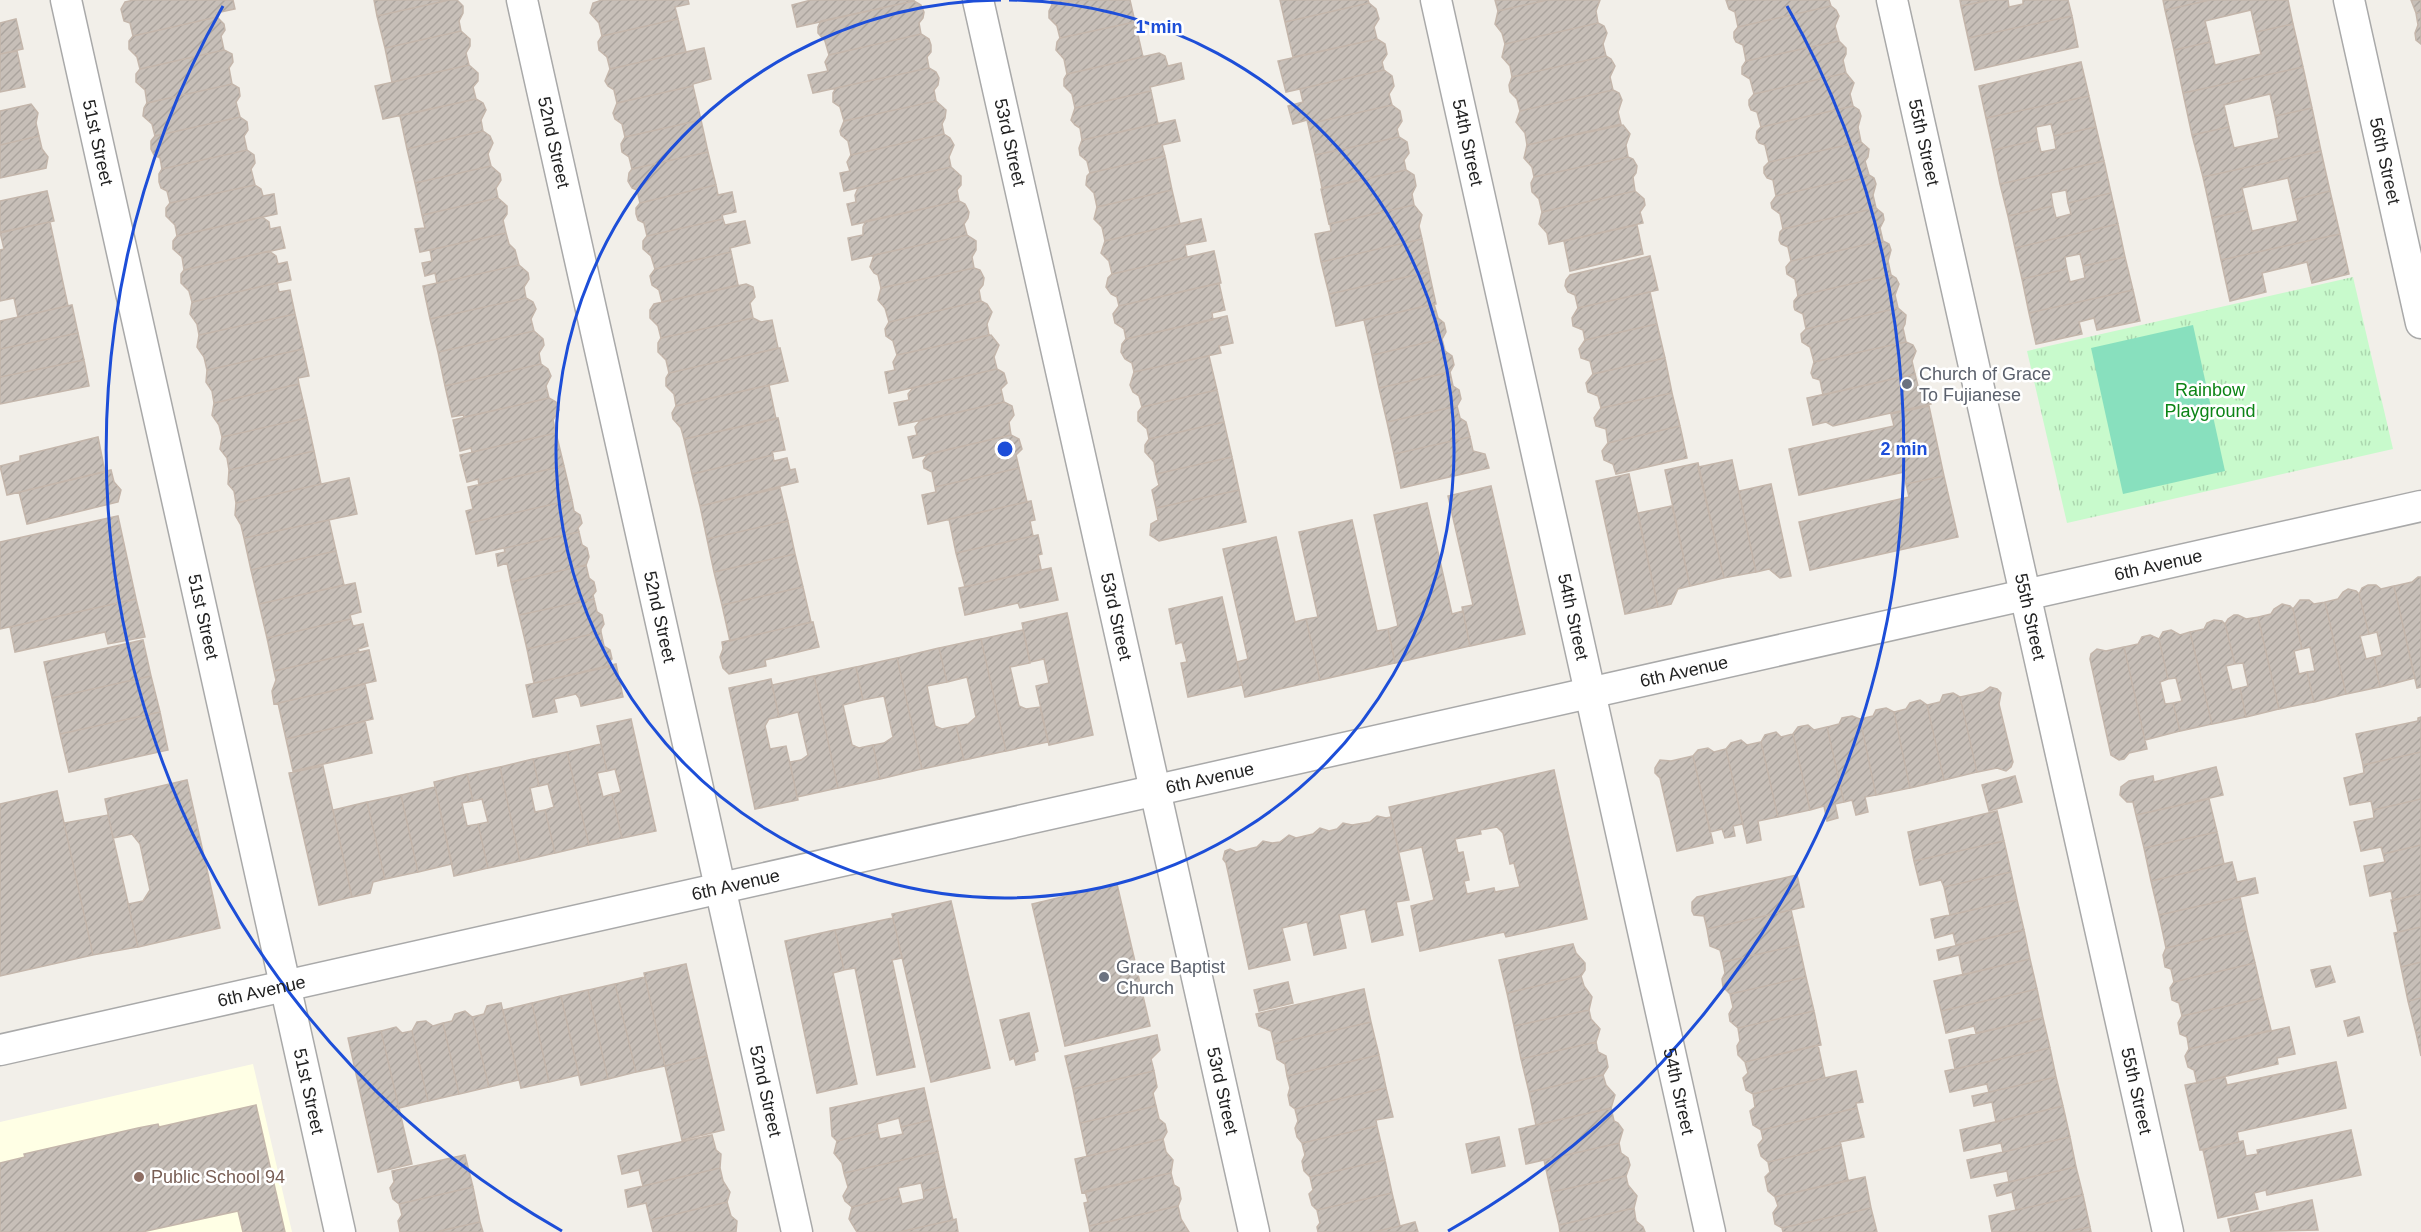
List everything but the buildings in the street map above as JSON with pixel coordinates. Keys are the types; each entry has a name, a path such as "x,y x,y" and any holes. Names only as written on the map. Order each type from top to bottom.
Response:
{"street":[{"name":"51st Street","path":"66,0 340,1232"},
{"name":"52nd Street","path":"522,0 797,1232"},
{"name":"53rd Street","path":"978,0 1254,1232"},
{"name":"54th Street","path":"1436,0 1710,1232"},
{"name":"55th Street","path":"1893,0 2168,1232"},
{"name":"56th Street","path":"2349,0 2421,323"},
{"name":"6th Avenue","path":"0,1050 2421,506"}],"shaded area":[{"name":"Public School 94","path":"253,1064 292,1232 0,1232 0,1122"}],"green space":[{"name":"Rainbow Playground","path":"2353,277 2393,449 2067,523 2027,351"},
{"path":"2193,325 2225,471 2123,494 2091,348"}],"place":[{"name":"Church of Grace To Fujianese","path":"1907,384"},
{"name":"Grace Baptist Church","path":"1104,977"},
{"name":"Public School 94","path":"139,1177"}]}
